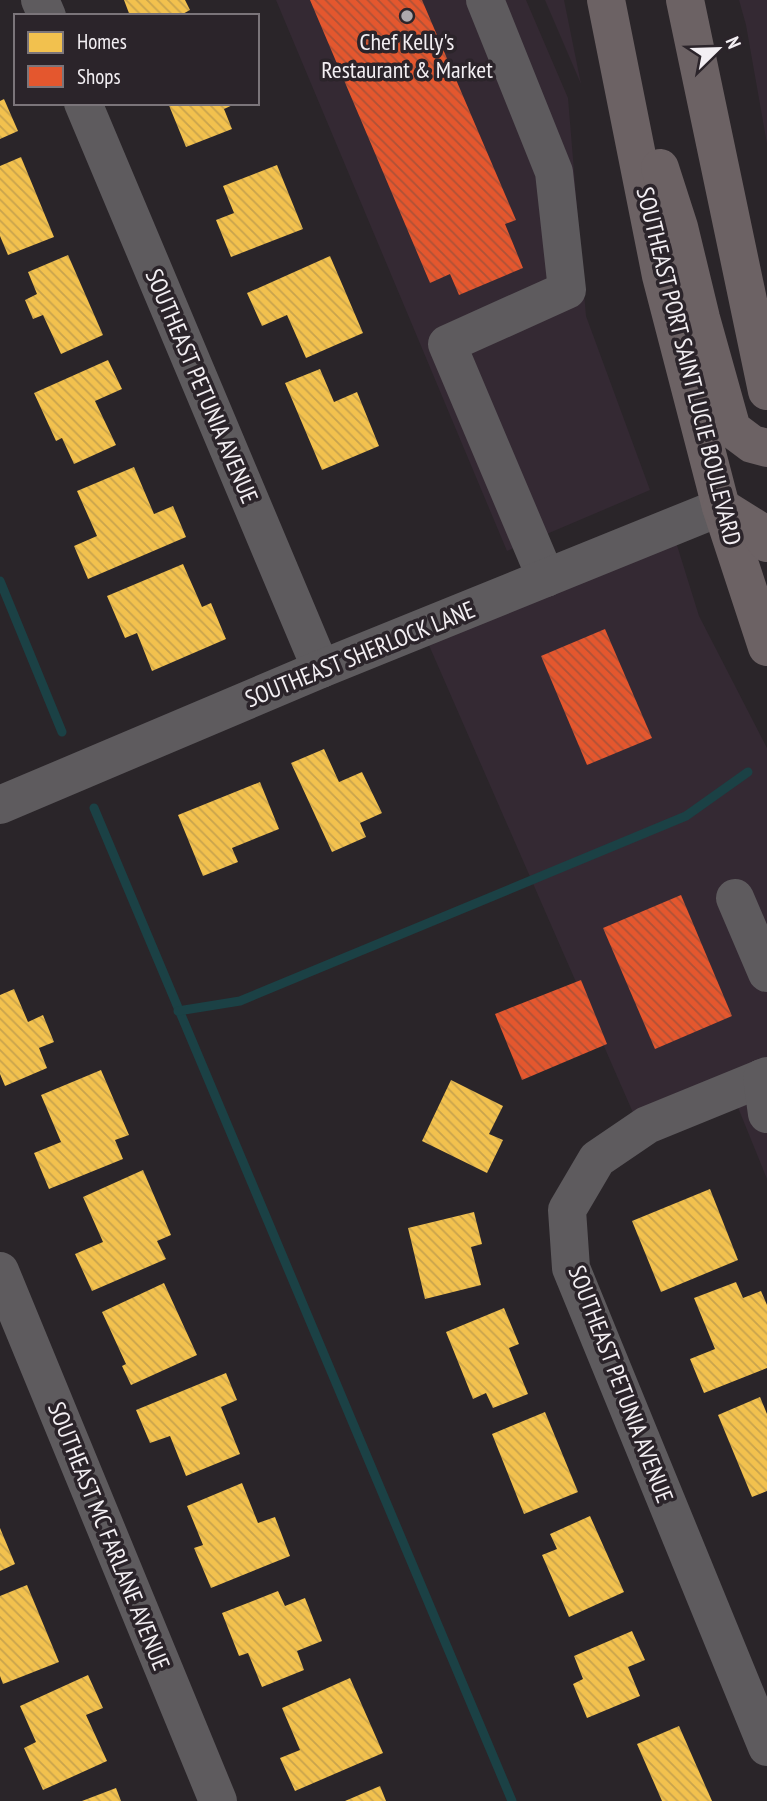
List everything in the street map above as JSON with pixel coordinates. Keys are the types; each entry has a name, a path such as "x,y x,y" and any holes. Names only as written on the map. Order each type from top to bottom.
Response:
{"main road":[{"name":"SOUTHEAST PORT SAINT LUCIE BOULEVARD","path":"606,0 661,276 721,507 767,647"},
{"path":"685,0 767,391"},
{"path":"613,41 650,134 679,227 704,331 732,429 752,444 767,448"},
{"path":"721,507 758,530 767,543"}],"street":[{"path":"485,0 554,172 567,290 447,344 546,578"},
{"name":"SOUTHEAST PETUNIA AVENUE","path":"84,105 321,669"},
{"name":"SOUTHEAST SHERLOCK LANE","path":"0,805 321,669 721,507"},
{"path":"735,898 767,972"},
{"name":"SOUTHEAST PETUNIA AVENUE","path":"765,1089 647,1125 597,1159 567,1210 571,1268 767,1747"},
{"name":"SOUTHEAST MC FARLANE AVENUE","path":"0,1271 218,1801"}],"shaded area":[{"path":"276,0 526,0 568,98 586,316 650,490 507,551"},
{"path":"545,0 564,0 581,84"},
{"path":"739,0 767,0 767,144 746,25"},
{"path":"676,542 699,616 767,748 767,1059 634,1115 428,643"},
{"path":"767,1092 767,1179 737,1105"}],"building: Homes":[{"path":"124,0 185,0 190,10 183,14 129,14"},
{"path":"4,99 18,131 0,139 0,101"},
{"path":"169,105 233,105 224,109 232,129 186,147"},
{"path":"21,157 54,237 8,255 0,236 0,166"},
{"path":"277,165 303,229 231,257 216,220 234,213 223,186"},
{"path":"68,255 103,335 61,354 43,315 33,319 25,300 37,294 28,272"},
{"path":"330,256 363,333 306,358 287,315 262,326 247,293"},
{"path":"108,360 122,389 95,401 116,445 74,464 62,438 56,441 34,393"},
{"path":"320,369 334,402 357,392 379,446 322,470 285,383"},
{"path":"134,467 154,514 173,506 186,537 88,579 74,546 97,536 77,491"},
{"path":"183,564 202,607 211,603 226,639 152,671 137,633 125,638 107,596"},
{"path":"324,749 339,782 362,772 382,813 360,823 366,837 332,852 291,763"},
{"path":"260,782 279,829 232,848 238,862 203,876 178,815"},
{"path":"14,989 28,1022 43,1015 54,1042 39,1048 47,1068 5,1086 0,1074 0,995"},
{"path":"101,1070 129,1135 115,1140 123,1159 49,1189 34,1153 61,1142 41,1095"},
{"path":"451,1080 503,1106 489,1134 503,1140 487,1173 422,1141"},
{"path":"143,1170 171,1235 157,1241 166,1259 92,1291 75,1254 103,1242 83,1197"},
{"path":"710,1189 738,1260 661,1292 632,1221"},
{"path":"474,1212 482,1244 471,1247 481,1285 425,1299 408,1228"},
{"path":"736,1282 743,1298 761,1291 767,1305 767,1368 704,1393 690,1359 715,1349 694,1298"},
{"path":"164,1283 197,1355 131,1385 122,1366 126,1364 102,1312"},
{"path":"504,1308 519,1344 509,1348 528,1394 493,1408 486,1393 473,1399 446,1332"},
{"path":"226,1373 237,1400 221,1407 240,1454 186,1476 170,1436 150,1443 136,1410"},
{"path":"760,1397 767,1414 767,1491 752,1497 718,1415"},
{"path":"545,1412 578,1492 524,1514 492,1434"},
{"path":"242,1483 258,1523 275,1517 290,1556 211,1588 194,1548 203,1545 187,1506"},
{"path":"590,1516 624,1592 569,1617 542,1555 557,1549 550,1534"},
{"path":"0,1528 15,1564 0,1571"},
{"path":"27,1585 59,1662 3,1684 0,1676 0,1596"},
{"path":"278,1591 285,1606 305,1598 322,1641 297,1651 304,1670 262,1687 248,1653 239,1656 222,1613"},
{"path":"632,1631 645,1660 628,1667 640,1696 587,1718 573,1684 583,1679 574,1656"},
{"path":"88,1675 103,1708 86,1715 107,1761 43,1790 24,1748 36,1742 20,1706"},
{"path":"350,1678 383,1753 295,1791 280,1758 300,1750 282,1708"},
{"path":"679,1726 712,1801 662,1801 637,1744"},
{"path":"380,1786 386,1801 345,1801"},
{"path":"116,1788 121,1801 82,1801"}],"building: Shops":[{"path":"310,0 422,0 516,220 505,224 523,268 459,295 450,274 430,283"},
{"path":"605,629 652,738 587,765 541,656"},
{"path":"681,895 732,1016 655,1049 603,928"},
{"path":"581,980 607,1044 522,1080 495,1014"}],"waterway":[{"path":"0,581 62,732"},
{"path":"178,1011 240,1001 686,816 748,772"},
{"path":"94,808 512,1801"}],"place":[{"name":"Chef Kelly's Restaurant & Market","path":"407,16"}]}
